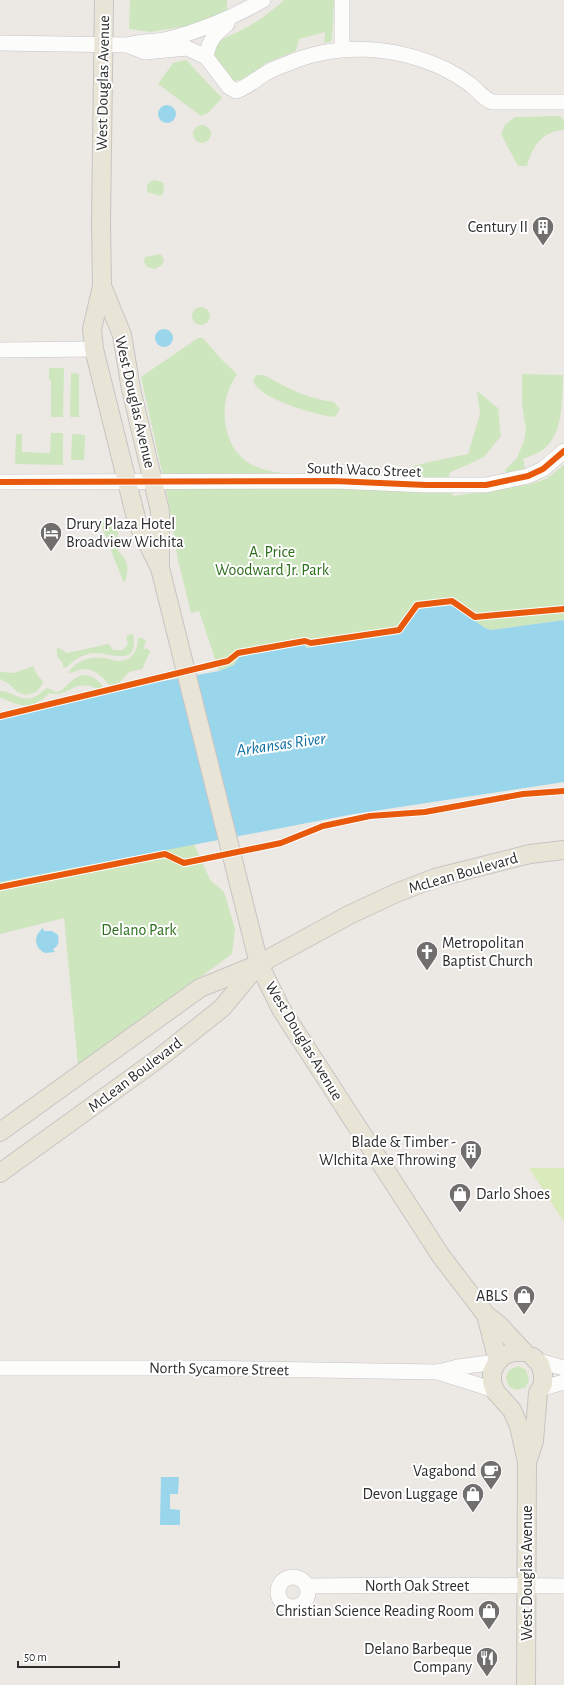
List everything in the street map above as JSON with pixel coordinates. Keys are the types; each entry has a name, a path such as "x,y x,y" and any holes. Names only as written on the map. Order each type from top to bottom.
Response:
{"main road":[{"name":"West Douglas Avenue","path":"104,0 101,222 102,286 92,329 94,349 137,522 160,568 240,882 259,964 289,1022 441,1256 486,1315 499,1325 540,1364 543,1374 543,1384 539,1391 534,1441 527,1462"},
{"name":"West Douglas Avenue","path":"102,286 122,335 131,389 160,511 160,568"},
{"name":"McLean Boulevard","path":"0,1132 200,988 259,964 349,915 396,893 435,878 530,854 564,850"},
{"name":"McLean Boulevard","path":"0,1173 158,1059 222,1008 259,964"},
{"name":"West Douglas Avenue","path":"486,1315 498,1362 492,1372 492,1382 499,1395 512,1410 519,1426 527,1462 526,1685"},
{"path":"498,1362 504,1355 514,1352 531,1356"},
{"path":"499,1395 511,1403 521,1403 531,1400 539,1391"}],"street":[{"path":"0,43 127,45 140,41 168,39 209,27 237,15 264,0"},
{"path":"342,0 342,49"},
{"path":"206,57 208,46 213,36 237,15"},
{"path":"127,45 145,52 187,48 206,57 229,87 236,91 244,88 268,72 289,63 342,49 375,49 403,54 446,69 469,84 486,100 492,102 564,102"},
{"path":"0,350 94,349"},
{"name":"South Waco Street","path":"0,482 334,481 426,485 486,485 528,476 543,469 564,451"},
{"path":"531,1356 564,1368"},
{"name":"North Sycamore Street","path":"0,1368 192,1368 438,1372 498,1362"},
{"name":"North Sycamore Street","path":"438,1372 459,1380 475,1383 499,1395"},
{"path":"539,1391 564,1382"},
{"name":"North Oak Street","path":"307,1586 564,1586"}],"green space":[{"path":"130,0 227,0 227,12 186,26 151,32 129,29"},
{"path":"284,0 334,0 332,39 330,42 324,43 325,32 299,39 296,51 268,62 241,80 232,81 212,58 215,42 252,24"},
{"path":"186,60 222,98 208,113 201,116 158,84 173,63"},
{"path":"560,116 564,120 564,130 550,133 544,137 539,141 532,152 527,166 518,166 501,134 505,125 515,117"},
{"path":"202,125 208,128 211,134 208,140 202,143 196,140 193,134 196,128"},
{"path":"155,180 164,184 163,194 161,196 147,192 147,185 151,181"},
{"path":"161,254 164,261 162,265 155,269 147,267 144,262 145,257"},
{"path":"197,307 205,307 210,312 208,323 205,325 197,325 192,320 192,312"},
{"name":"A. Price Woodward Jr. Park","path":"198,338 203,338 221,359 237,374 227,395 225,403 226,427 235,450 245,460 257,467 270,471 299,474 383,475 398,472 421,464 468,454 480,414 477,391 498,408 501,436 484,457 449,473 453,496 527,485 546,479 564,465 564,620 491,630 485,628 453,605 418,609 403,632 306,648 304,644 239,657 234,665 219,671 199,611 191,613 178,560 168,499 141,377"},
{"path":"49,368 64,368 63,417 51,417 51,380 49,380"},
{"path":"71,373 79,374 79,417 70,417"},
{"path":"522,374 563,375 562,406 558,427 549,444 541,451 523,459 525,469 506,474 505,470 517,458 524,441 526,429 522,406"},
{"path":"257,375 264,375 306,396 334,402 340,410 334,417 326,416 277,400 257,388 253,381"},
{"path":"51,433 63,433 63,465 15,464 16,434 22,434 22,452 50,453"},
{"path":"72,434 85,435 84,460 71,460"},
{"path":"106,519 113,522 117,527 117,547 126,561 127,567 127,574 124,583 99,520"},
{"path":"133,634 134,645 132,652 128,655 115,656 94,653 78,658 66,668 63,667 62,662 57,657 57,647 67,653 109,644 113,650 123,650 128,644 126,636"},
{"path":"138,638 142,638 146,641 143,650 147,648 150,652 142,669 129,672 119,683 109,685 100,675 93,671 84,669 68,673 78,663 88,659 105,658 115,661 124,661 131,657 135,651"},
{"path":"33,666 38,676 43,681 42,685 36,692 26,695 17,692 9,684 0,679 0,672 14,673"},
{"path":"84,675 96,679 104,688 99,690 89,686 83,686 73,688 60,694 49,693 42,700 30,705 16,704 0,698 0,691 25,699 36,696 47,688 59,692 79,676"},
{"name":"Delano Park","path":"194,844 210,880 224,892 235,929 232,954 78,1066 64,918 0,934 0,882"},
{"path":"529,1168 564,1168 564,1222"},
{"path":"518,1366 526,1370 529,1379 526,1387 517,1390 509,1387 506,1378 509,1370"}],"water":[{"path":"167,105 173,108 176,114 173,120 167,123 161,120 158,114 161,108"},
{"path":"164,329 170,332 173,338 170,344 164,347 158,344 155,338 158,332"},
{"name":"Arkansas River","path":"453,605 485,628 491,630 564,620 564,782 354,814 0,882 0,717 108,691 219,671 234,665 239,657 305,644 306,648 402,632 418,609"},
{"path":"43,928 44,931 52,931 58,935 58,943 53,949 55,952 45,953 41,951 37,945 36,938"},
{"path":"161,1477 179,1477 178,1494 170,1494 170,1509 180,1510 180,1525 160,1525"}],"cycle path":[{"path":"0,482 334,481 426,485 486,485 528,476 543,469 564,451"},
{"path":"0,716 228,661 238,653 305,641 311,643 399,630 417,605 452,601 475,617 564,609"},
{"path":"0,887 165,854 184,863 281,843 323,826 370,816 425,812 523,794 564,791"}],"place":[{"name":"Century II","path":"543,246"},
{"name":"Drury Plaza Hotel Broadview Wichita","path":"51,552"},
{"name":"Metropolitan Baptist Church","path":"427,972"},
{"name":"Blade & Timber - WIchita Axe Throwing","path":"471,1170"},
{"name":"Darlo Shoes","path":"460,1214"},
{"name":"ABLS","path":"524,1316"},
{"name":"Vagabond","path":"491,1490"},
{"name":"Devon Luggage","path":"473,1514"},
{"name":"Christian Science Reading Room","path":"489,1630"},
{"name":"Delano Barbeque Company","path":"487,1678"}]}
